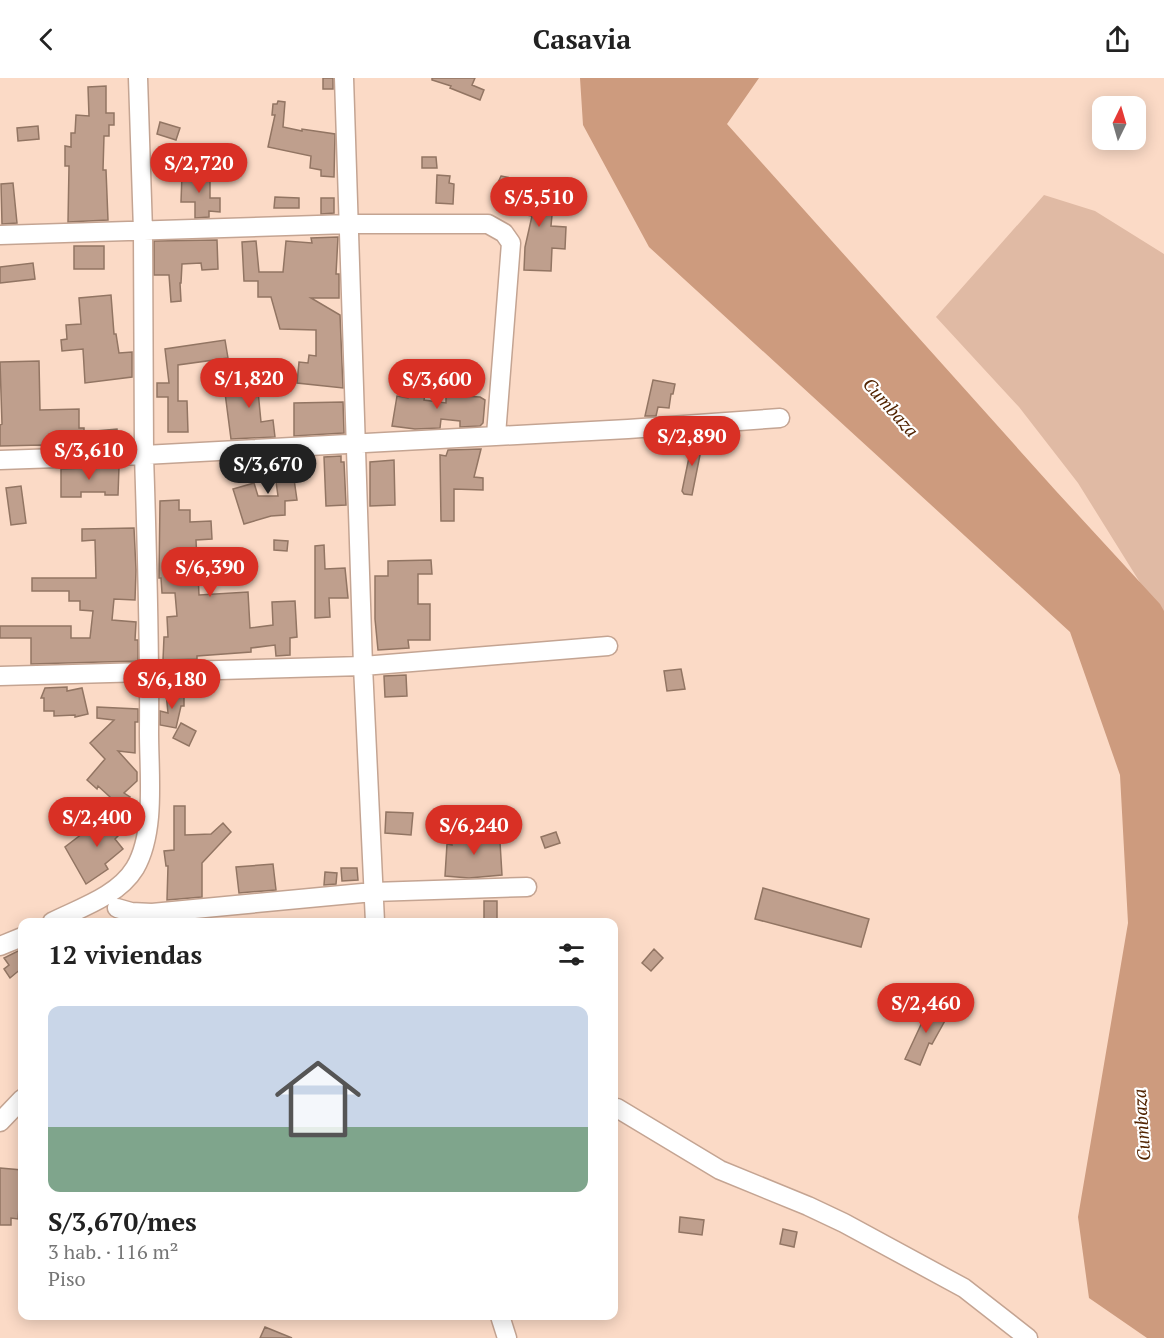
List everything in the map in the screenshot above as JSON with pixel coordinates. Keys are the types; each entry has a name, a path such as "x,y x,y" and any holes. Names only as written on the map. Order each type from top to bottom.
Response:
{"street":[{"path":"113,908 144,850 149,798 143,231 138,78"},
{"path":"344,78 363,666 375,918"},
{"path":"0,235 349,224 488,224 504,233 511,243 496,435"},
{"path":"0,460 357,444 780,418"},
{"path":"0,676 363,666 608,646"},
{"path":"69,918 113,908 152,913 374,892 527,887"},
{"path":"0,946 18,939"},
{"path":"0,1122 18,1105"},
{"path":"618,1109 720,1170 817,1210 964,1288 1028,1338"},
{"path":"501,1320 507,1338"}],"shaded area":[{"path":"1044,195 1095,211 1164,254 1164,621 1078,483 1019,407 936,317"}],"water":[{"name":"Cumbaza","path":"580,78 759,78 727,124 1164,611 1164,1338 1147,1338 1089,1298 1078,1217 1128,923 1120,775 1070,632 649,247 583,125"}],"building":[{"path":"323,78 333,78 333,89 323,89"},
{"path":"432,78 475,78 472,85 484,90 480,100 432,80"},
{"path":"106,86 106,113 114,113 114,125 109,125 109,136 104,136 103,170 106,170 108,220 68,222 69,166 65,166 65,146 71,147 71,133 75,133 76,115 89,116 88,87"},
{"path":"278,101 285,102 283,127 335,134 334,177 321,176 321,170 310,168 311,156 268,147 275,115 272,115 273,104 277,104"},
{"path":"160,122 180,128 176,140 157,134"},
{"path":"38,126 39,139 18,141 17,128"},
{"path":"422,157 436,157 437,168 422,168"},
{"path":"182,174 210,175 210,198 220,198 220,212 209,211 209,217 195,218 195,202 181,202"},
{"path":"437,175 450,176 449,183 454,184 453,204 436,203"},
{"path":"501,176 511,178 508,189 496,187"},
{"path":"13,183 17,223 2,224 1,184"},
{"path":"516,185 531,188 529,192 554,194 551,226 566,227 565,249 552,248 551,271 524,270 525,247 532,216 510,212"},
{"path":"275,197 299,198 299,208 274,208"},
{"path":"321,198 334,198 334,213 321,214"},
{"path":"338,237 336,274 339,274 339,298 311,298 340,315 343,388 297,383 299,362 308,363 309,355 316,356 316,330 280,329 271,297 258,297 258,281 244,281 242,242 256,241 259,272 283,272 286,241 312,243 311,238"},
{"path":"217,240 218,269 202,270 201,263 182,264 181,301 171,302 169,275 154,275 154,241"},
{"path":"74,246 104,246 104,269 74,269"},
{"path":"33,263 35,279 0,283 0,267"},
{"path":"111,295 114,334 116,334 119,353 132,352 132,377 85,383 83,349 62,351 61,340 67,339 66,325 81,324 79,298"},
{"path":"225,340 228,358 178,365 178,401 187,401 188,432 168,432 168,397 157,397 157,383 169,383 165,349"},
{"path":"39,361 40,410 79,409 79,428 84,428 84,432 117,429 118,443 42,447 42,445 0,446 0,425 2,424 0,362"},
{"path":"264,368 266,379 272,379 273,389 258,391 261,422 273,420 275,437 231,439 225,393 250,389 247,370"},
{"path":"653,380 675,384 673,394 671,394 669,408 658,407 656,416 645,416"},
{"path":"410,386 426,389 424,400 446,403 446,391 463,392 463,396 480,397 485,400 483,423 480,426 460,427 460,421 441,419 440,428 415,429 392,426 397,396 408,398"},
{"path":"343,402 344,433 294,436 294,403"},
{"path":"693,438 703,440 692,495 684,494 682,491"},
{"path":"481,449 474,477 483,478 483,490 454,489 454,521 441,521 440,455 446,456 448,450"},
{"path":"341,456 341,462 344,462 346,505 326,506 324,457"},
{"path":"291,458 297,500 285,501 285,515 271,516 244,524 233,489 254,483 258,496 278,496 273,460"},
{"path":"394,460 395,505 370,506 370,462"},
{"path":"119,467 118,495 105,495 105,492 81,492 81,497 61,497 61,469"},
{"path":"21,486 26,523 11,525 6,488"},
{"path":"179,500 179,510 190,510 190,522 211,521 212,539 196,540 197,562 249,558 250,568 198,573 199,595 248,592 250,628 273,625 272,602 295,601 297,637 290,638 290,655 276,656 275,645 251,648 251,652 197,656 197,659 163,660 164,637 168,637 167,617 177,616 175,593 162,593 161,578 159,578 160,501"},
{"path":"134,528 135,600 114,599 112,620 136,622 135,640 138,640 138,661 31,664 31,638 0,638 0,626 71,626 71,638 90,638 93,611 80,610 80,601 69,601 69,591 32,591 32,578 96,578 95,540 82,541 82,529"},
{"path":"274,540 288,541 287,551 274,550"},
{"path":"324,545 325,569 345,568 348,598 329,598 330,617 315,618 315,546"},
{"path":"431,560 432,574 418,574 418,604 430,604 430,640 408,640 409,648 378,650 375,576 388,576 388,561"},
{"path":"681,669 685,689 667,691 664,671"},
{"path":"406,675 407,696 385,697 384,676"},
{"path":"67,687 67,691 82,688 88,714 75,717 75,715 54,716 54,711 44,711 44,698 41,698 45,688"},
{"path":"184,692 184,706 181,706 176,728 160,725 160,711 168,713 166,693"},
{"path":"97,707 138,709 138,722 135,722 135,753 118,751 137,772 137,781 124,793 130,797 121,807 98,786 97,789 87,780 105,759 90,743 114,720 97,718"},
{"path":"181,723 196,731 189,746 173,738"},
{"path":"174,806 185,806 185,835 211,834 223,823 231,832 202,863 202,897 167,900 168,866 166,866 164,851 174,850"},
{"path":"116,812 129,825 115,839 123,849 105,864 108,869 86,884 65,847 91,827 95,832"},
{"path":"386,812 413,813 411,835 385,833"},
{"path":"491,827 492,843 500,842 502,875 469,878 445,876 447,844 452,845 451,836 481,835 480,828"},
{"path":"556,832 560,843 545,848 541,837"},
{"path":"273,864 276,890 239,893 236,867"},
{"path":"341,868 357,868 358,880 342,881"},
{"path":"325,872 337,873 336,884 324,885"},
{"path":"763,888 869,919 861,947 755,919"},
{"path":"484,901 497,901 497,918 484,918"},
{"path":"654,949 663,958 651,971 642,963"},
{"path":"18,951 18,971 10,978 4,969 9,965 4,958"},
{"path":"928,1005 947,1017 932,1044 929,1043 920,1065 905,1059 925,1016 922,1014"},
{"path":"0,1168 18,1170 18,1219 11,1218 11,1225 0,1225"},
{"path":"680,1217 704,1220 702,1235 679,1232"},
{"path":"783,1229 797,1232 794,1247 780,1244"},
{"path":"265,1327 292,1338 260,1338"}]}
